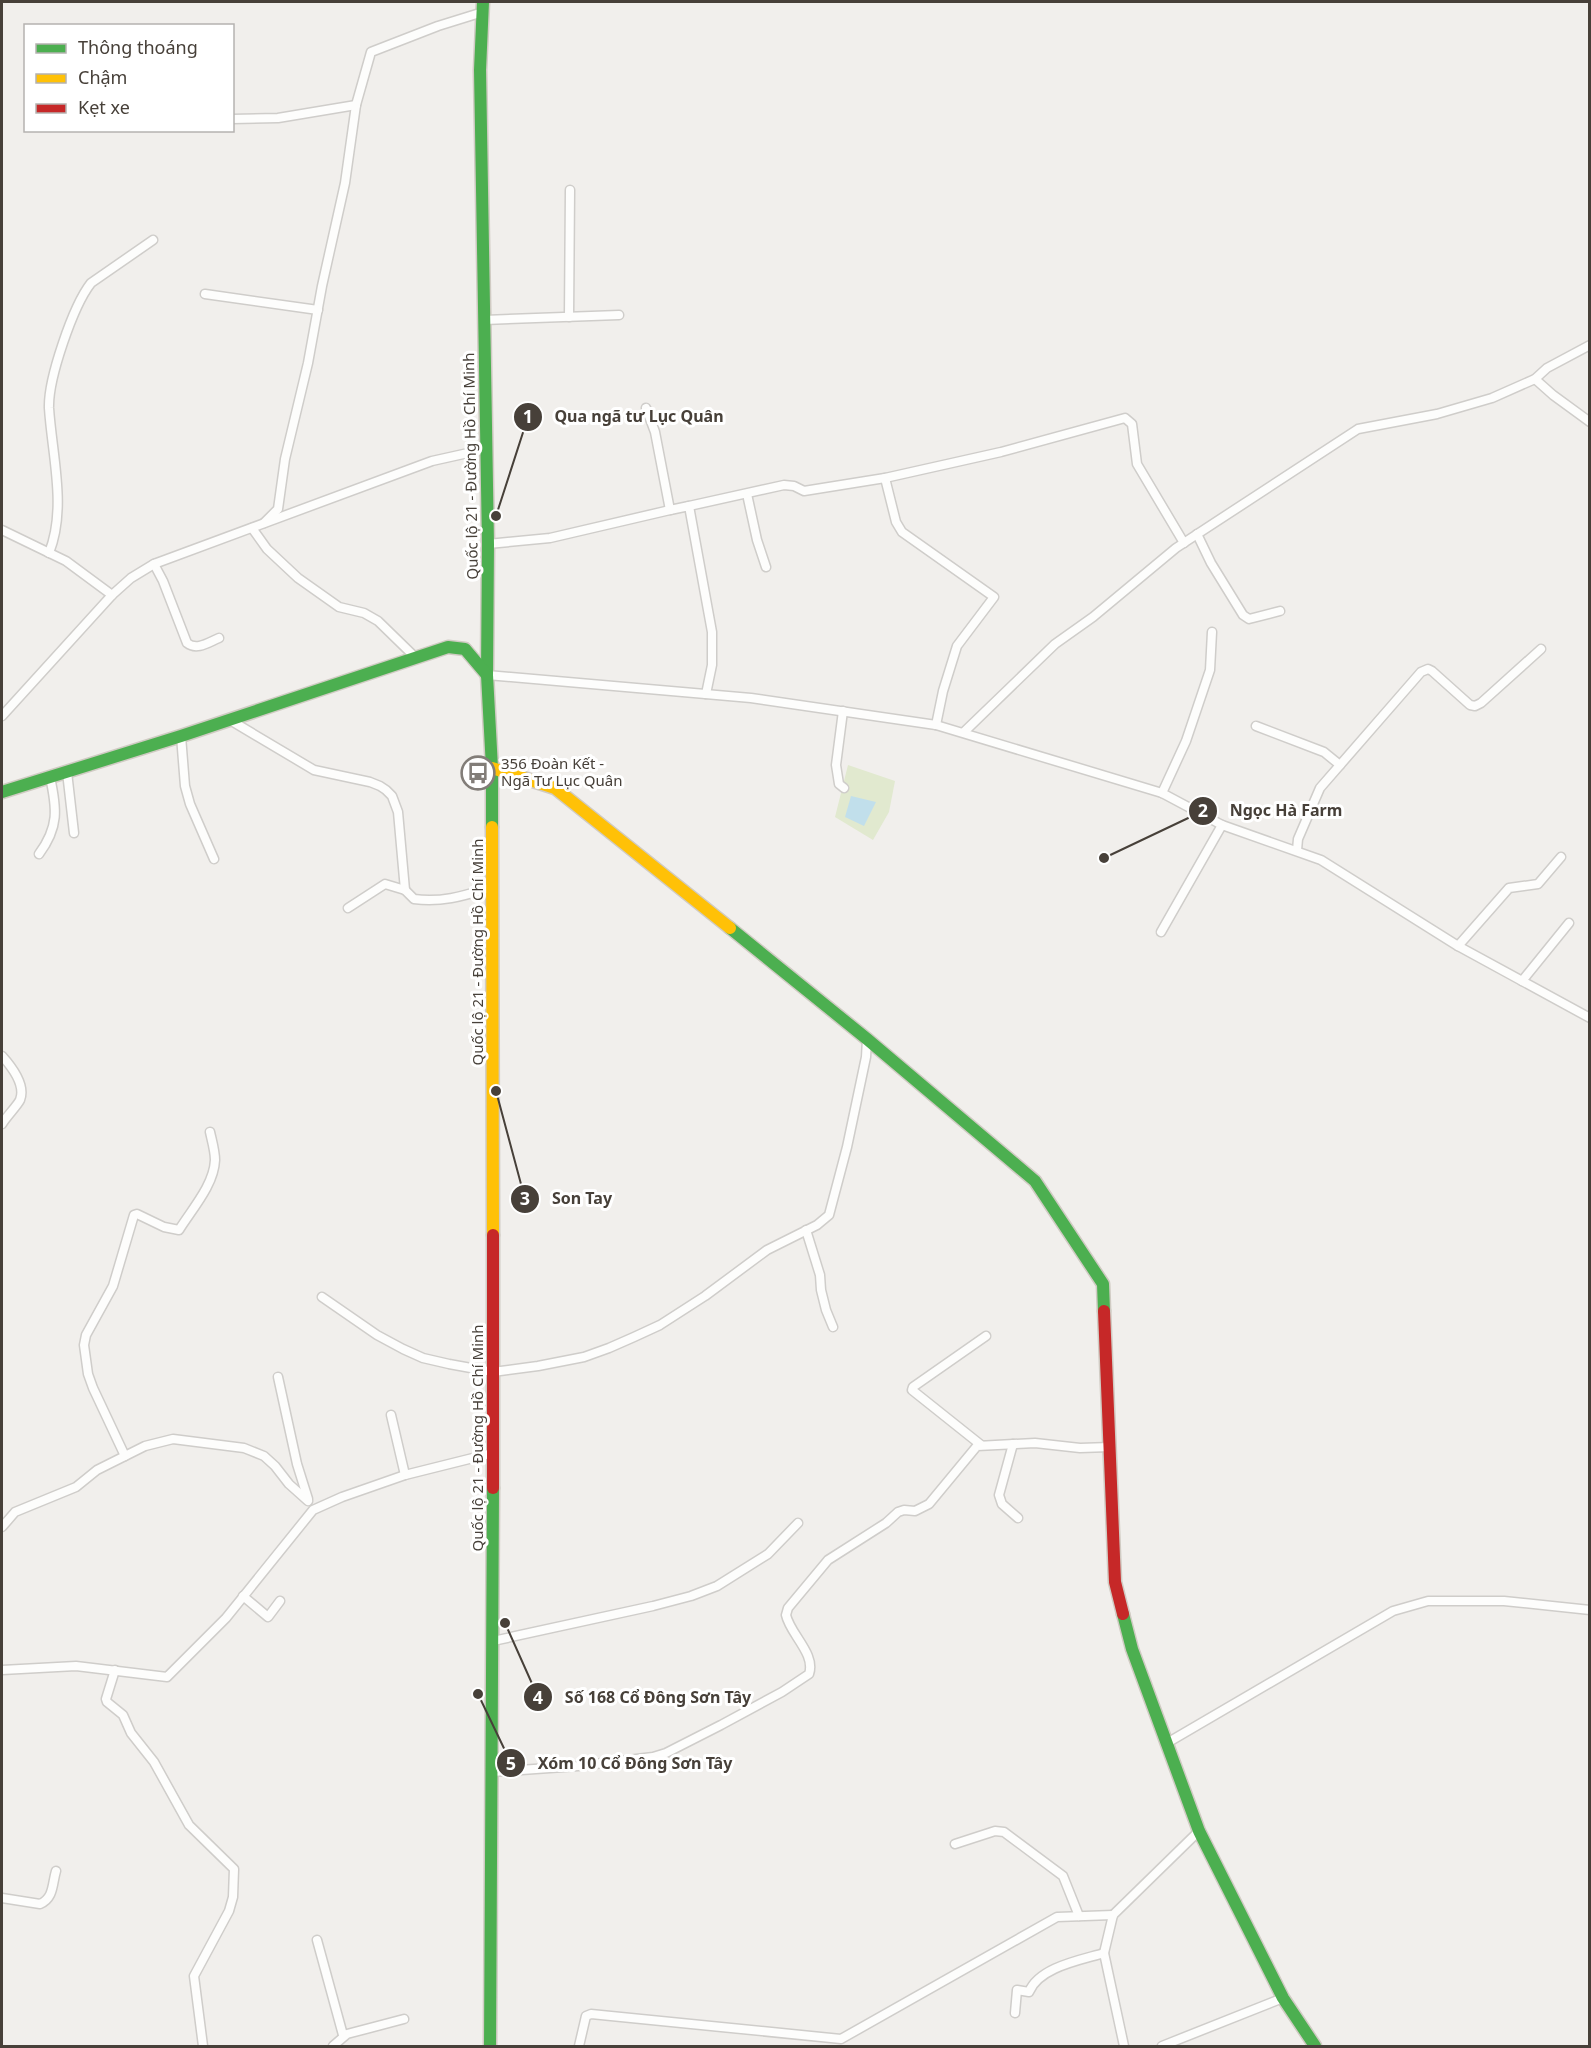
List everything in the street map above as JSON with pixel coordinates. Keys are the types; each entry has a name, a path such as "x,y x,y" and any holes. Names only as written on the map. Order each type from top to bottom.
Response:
{"main road":[{"name":"Quốc lộ 21 - Đường Hồ Chí Minh","path":"483,7 480,70 493,887 493,1641 490,2046"},
{"path":"2,792 181,736 448,647 465,649 488,675"},
{"path":"492,768 555,788 867,1039 1035,1181 1103,1284 1115,1582 1132,1649 1199,1831 1283,1998 1315,2046"}],"street":[{"path":"264,523 278,509 285,459 308,363 345,183 356,105 371,52 483,7"},
{"path":"234,119 278,118 356,105"},
{"path":"568,317 570,190"},
{"path":"49,553 57,521 50,390 71,319 91,283 153,240"},
{"path":"205,294 318,310"},
{"path":"484,320 619,315"},
{"path":"964,732 1055,644 1093,617 1184,543 1358,429 1437,414 1492,398 1535,379 1547,368 1590,345"},
{"path":"1535,379 1590,422"},
{"path":"646,408 655,432 670,510"},
{"path":"488,544 550,538 784,485 794,486 804,491 885,478 1001,452 1125,418 1132,424 1137,464 1184,543"},
{"path":"2,716 112,595 131,578 154,564 432,461 486,449"},
{"path":"885,478 896,522 902,532 994,597 957,646 943,691 936,724"},
{"path":"747,494 757,540 766,567"},
{"path":"689,506 712,632 712,665 706,694"},
{"path":"252,528 267,549 298,578 339,607 364,613 378,621 417,657"},
{"path":"2,530 66,561 112,595"},
{"path":"1197,534 1211,563 1243,615 1249,619 1280,611"},
{"path":"154,564 188,643 198,647 219,638"},
{"path":"1162,793 1186,741 1210,670 1212,632"},
{"path":"1296,850 1298,839 1320,788 1423,670 1432,671 1474,706 1481,703 1541,650"},
{"path":"488,675 751,698 936,724 1162,793 1222,825 1321,860 1458,946 1590,1018"},
{"path":"843,711 836,765 838,784 844,788"},
{"path":"230,720 314,770 370,782 386,790 392,796 398,812 405,890"},
{"path":"1256,726 1324,752 1340,765"},
{"path":"181,736 185,786 190,804 214,859"},
{"path":"67,772 74,833"},
{"path":"39,854 48,842 55,822 56,813 50,777"},
{"path":"1161,932 1222,825"},
{"path":"1458,946 1509,888 1538,884 1561,857"},
{"path":"348,908 385,884 405,890 414,899 437,901 450,900 493,887"},
{"path":"1522,981 1569,923"},
{"path":"322,1298 377,1335 423,1358 493,1372 538,1366 584,1356 609,1348 660,1325 705,1296 767,1250 817,1225 829,1215 847,1147 866,1057 867,1039"},
{"path":"2,1056 12,1067 20,1087 20,1100 2,1124"},
{"path":"125,1456 88,1374 84,1345 86,1335 113,1286 134,1215 137,1214 164,1227 178,1230 206,1187 214,1171 215,1157 210,1132"},
{"path":"806,1230 820,1275 826,1310 833,1327"},
{"path":"981,1445 912,1390 913,1387 986,1336"},
{"path":"278,1377 297,1464 313,1510"},
{"path":"391,1415 405,1475"},
{"path":"2,1527 15,1512 76,1487 97,1470 125,1456 156,1442 173,1439 244,1448 264,1456 289,1484 309,1501"},
{"path":"1012,1444 999,1495 1002,1504 1018,1518"},
{"path":"492,1772 578,1766 652,1757 666,1753 711,1730 806,1678 810,1671 810,1664 786,1618 788,1608 828,1560 886,1523 898,1512 915,1511 929,1504 968,1455 981,1445 1110,1447"},
{"path":"2,1670 76,1666 167,1677 226,1618 313,1510 342,1497 405,1475 493,1453"},
{"path":"493,1641 662,1603 717,1586 768,1554 798,1523"},
{"path":"243,1596 266,1619 280,1601"},
{"path":"1167,1743 1393,1611 1428,1601 1493,1601 1590,1610"},
{"path":"116,1670 107,1702 123,1715 130,1733 153,1762 189,1825 234,1869 233,1897 229,1911 194,1976 193,1983 203,2046"},
{"path":"955,1844 994,1831 1004,1832 1063,1876 1079,1916"},
{"path":"1124,2046 1104,1953 1113,1915 1199,1831"},
{"path":"2,1898 40,1904 44,1902 49,1899 56,1871"},
{"path":"579,2046 585,2016 591,2014 841,2039 1057,1917 1113,1915"},
{"path":"317,1940 344,2035"},
{"path":"1014,2013 1017,1990 1029,1992 1031,1986 1054,1968 1104,1953"},
{"path":"1162,2046 1283,1998"},
{"path":"333,2046 344,2035 404,2019"}],"green space":[{"path":"848,765 895,781 889,812 873,840 835,817"}],"water":[{"path":"851,796 876,802 864,826 845,817"}],"traffic: fast":[{"path":"483,2 480,70 488,544 487,675 492,768 492,827"},
{"path":"2,792 181,736 448,647 465,649 487,675"},
{"path":"730,928 867,1039 1035,1181 1103,1284 1104,1311"},
{"path":"490,2046 493,1488"},
{"path":"1123,1614 1132,1649 1199,1831 1283,1998 1315,2046"}],"traffic: slow":[{"path":"492,768 555,788 730,928"},
{"path":"492,827 493,1235"}],"traffic: jam":[{"path":"493,1235 493,1488"},
{"path":"1104,1311 1115,1582 1123,1614"}],"place":[{"name":"Qua ngã tư Lục Quân","path":"496,516"},
{"name":"356 Đoàn Kết - Ngã Tư Lục Quân","path":"478,773"},
{"name":"Ngọc Hà Farm","path":"1104,858"},
{"name":"Son Tay","path":"496,1091"},
{"name":"Số 168 Cổ Đông Sơn Tây","path":"505,1623"},
{"name":"Xóm 10 Cổ Đông Sơn Tây","path":"478,1694"}]}
